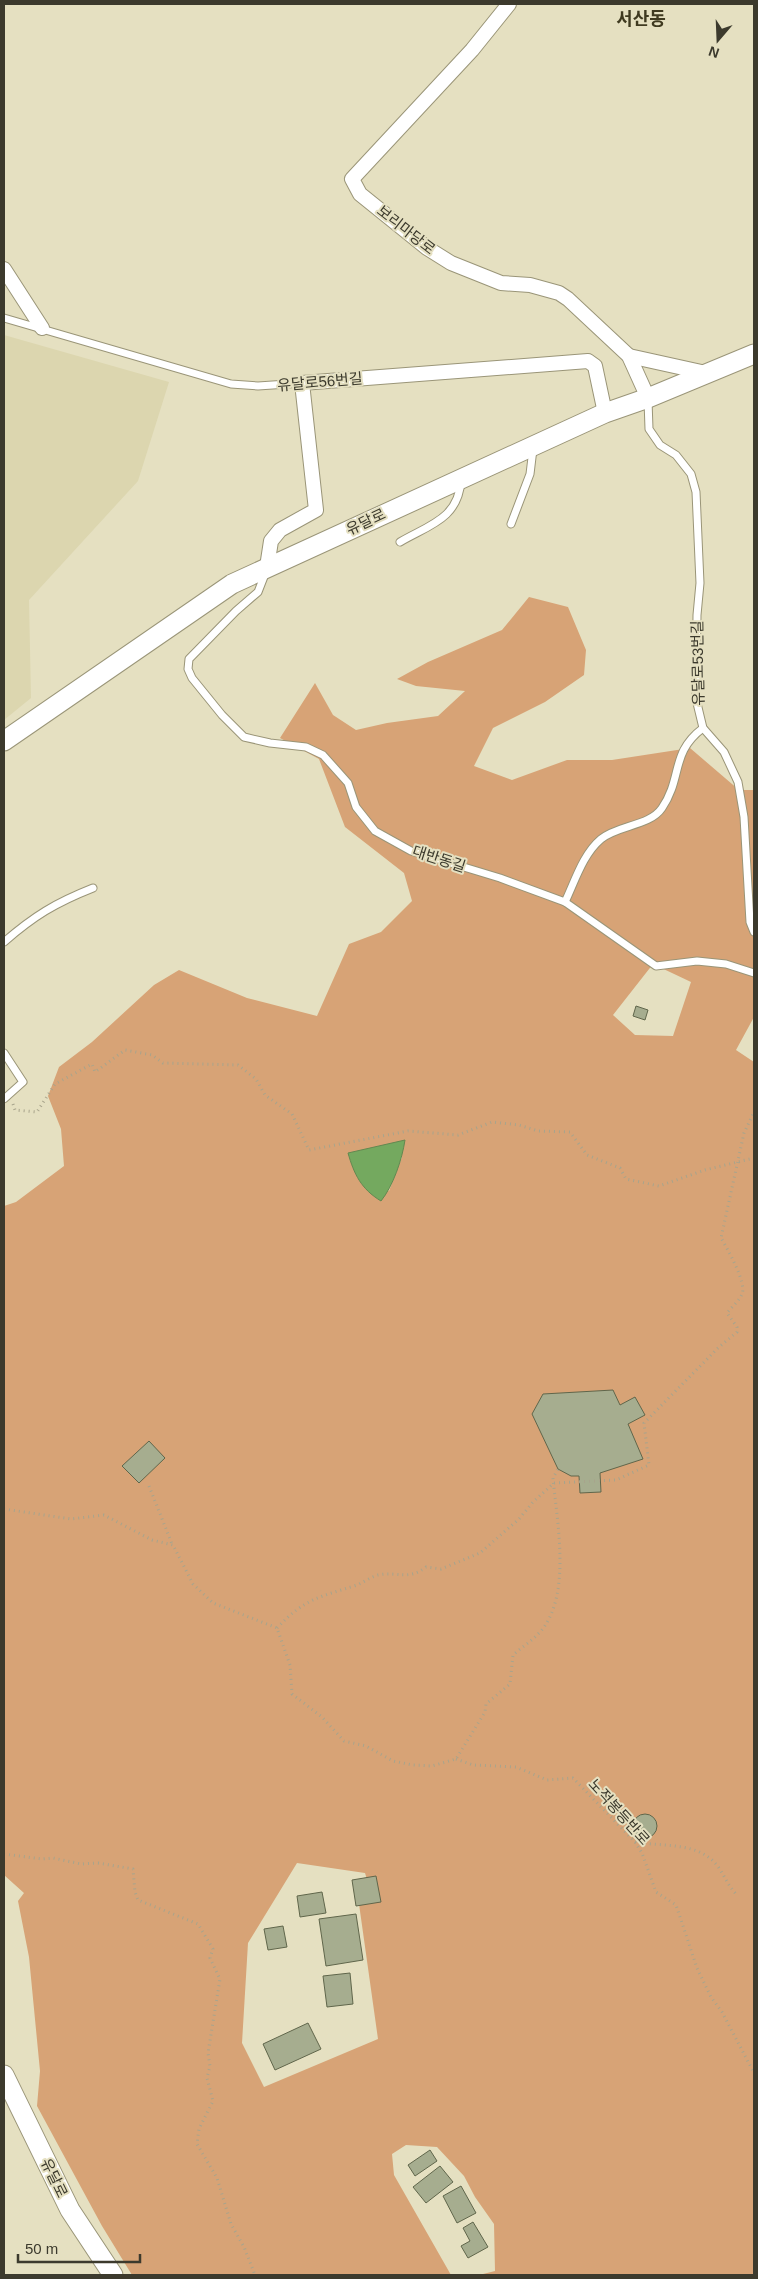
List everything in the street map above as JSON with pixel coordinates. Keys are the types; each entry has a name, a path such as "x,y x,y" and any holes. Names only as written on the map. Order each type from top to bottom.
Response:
{"street":[{"name":"보리마당로","path":"509,4 441,85 352,179 360,194 427,248 451,263 501,283 530,285 559,293 583,312 629,356 648,398"},
{"path":"4,269 42,328"},
{"name":"유달로","path":"4,740 232,584 605,413 648,398 754,354"},
{"path":"629,356 706,373"},
{"name":"유달로56번길","path":"302,383 588,361 595,366 605,413"},
{"path":"267,568 271,541 280,530 316,510 302,383"},
{"name":"유달로","path":"4,2075 70,2210 113,2275"}],"lane":[{"name":"유달로56번길","path":"4,318 231,384 258,386 302,383"},
{"name":"유달로53번길","path":"648,398 649,429 660,445 676,455 691,474 696,492 700,583 697,615 696,699 703,728 724,752 738,782 744,817 750,922 754,932"},
{"path":"512,524 530,474 533,446"},
{"path":"400,542 451,512 460,494 462,479"},
{"name":"대반동길","path":"267,568 258,592 236,611 189,660 188,669 192,678 222,715 244,737 270,743 306,747 323,755 348,783 356,807 375,831 411,851 500,878 565,902 656,966 697,960 726,964 754,973"},
{"path":"565,902 587,856 602,838 625,826 646,820 661,810 672,790 680,755 686,743 703,728"},
{"path":"4,942 60,901 93,888"},
{"path":"4,1053 23,1082 4,1099"}],"path":[{"path":"10,1094 15,1110 37,1112 55,1084 92,1064 95,1072 125,1050 152,1055 162,1063 238,1065 256,1079 265,1095 292,1114 309,1150 408,1131 458,1135 492,1122 519,1125 538,1131 570,1132 587,1156 620,1168 626,1179 659,1186 705,1170 754,1158"},
{"path":"277,1628 292,1611 307,1602 333,1591 358,1584 378,1575 416,1575 426,1567 440,1569 480,1553 520,1519 533,1502 554,1483 616,1480 649,1465 644,1423 718,1348 737,1332 738,1327 727,1313 743,1293 743,1286 731,1255 721,1238 740,1161 744,1133 754,1112"},
{"path":"149,1486 173,1545 193,1584 213,1603 277,1628 290,1665 292,1694 322,1718 344,1741 366,1746 393,1760 413,1765 432,1766 456,1759 485,1712 486,1704 510,1684 513,1655 540,1632 552,1613 556,1598 560,1561 554,1483 558,1468"},
{"path":"4,1509 71,1519 104,1515 152,1540 173,1545"},
{"name":"노적봉등반로","path":"456,1759 473,1765 516,1767 547,1780 573,1778 635,1842 642,1853 656,1892 676,1905 697,1968 711,1997 722,2012 754,2073"},
{"path":"635,1842 681,1846 701,1853 719,1867 725,1882 736,1894"},
{"path":"4,1854 42,1859 53,1858 81,1864 98,1863 133,1869 135,1892 138,1900 198,1924 207,1937 213,1949 210,1958 220,1980 208,2053 210,2066 207,2078 214,2101 199,2129 197,2144 217,2178 231,2224 244,2248 255,2275"}],"shaded area":[{"path":"4,335 169,382 138,481 29,600 31,698 4,720"},
{"path":"529,597 568,607 586,650 584,675 545,702 493,728 474,766 512,780 567,760 612,760 690,748 739,790 754,790 754,1017 736,1050 754,1062 754,2275 479,2275 495,2271 494,2224 475,2197 464,2176 437,2147 406,2145 392,2154 394,2175 451,2275 132,2275 102,2226 37,2106 40,2071 29,1957 18,1901 24,1893 4,1875 4,1206 16,1202 64,1166 61,1129 48,1096 59,1067 92,1042 154,985 179,970 247,998 317,1016 349,944 381,932 412,901 404,873 345,827 319,759 280,738 315,683 333,715 356,730 387,723 438,716 465,691 416,686 397,679 428,662 502,630","holes":["653,964 691,982 673,1036 635,1035 613,1015","348,1153 402,1157 389,1191","297,1863 365,1873 370,1889 359,1904 378,2039 264,2087 242,2043 248,1943"]},
{"path":"405,1140 396,1172 381,1201 363,1186 353,1168 348,1153"}],"building":[{"path":"636,1006 648,1010 645,1020 633,1016"},
{"path":"613,1390 620,1405 635,1397 645,1415 628,1424 643,1459 600,1473 601,1492 580,1493 579,1476 571,1476 558,1469 532,1414 543,1394"},
{"path":"149,1441 165,1458 139,1483 122,1466"},
{"path":"645,1814 653,1818 657,1826 653,1834 645,1838 637,1834 633,1826 637,1818"},
{"path":"376,1876 381,1902 356,1906 352,1880"},
{"path":"322,1892 326,1913 300,1917 297,1896"},
{"path":"356,1914 363,1960 326,1966 319,1919"},
{"path":"283,1926 287,1947 268,1950 264,1929"},
{"path":"350,1973 353,2004 327,2007 323,1976"},
{"path":"308,2023 321,2049 275,2070 263,2044"},
{"path":"430,2150 437,2161 415,2176 408,2165"},
{"path":"440,2166 453,2182 426,2203 413,2187"},
{"path":"461,2186 476,2213 457,2223 443,2196"},
{"path":"473,2222 488,2247 468,2258 461,2246 470,2241 463,2228"}],"district":[{"name":"서산동","path":"641,19"}]}
